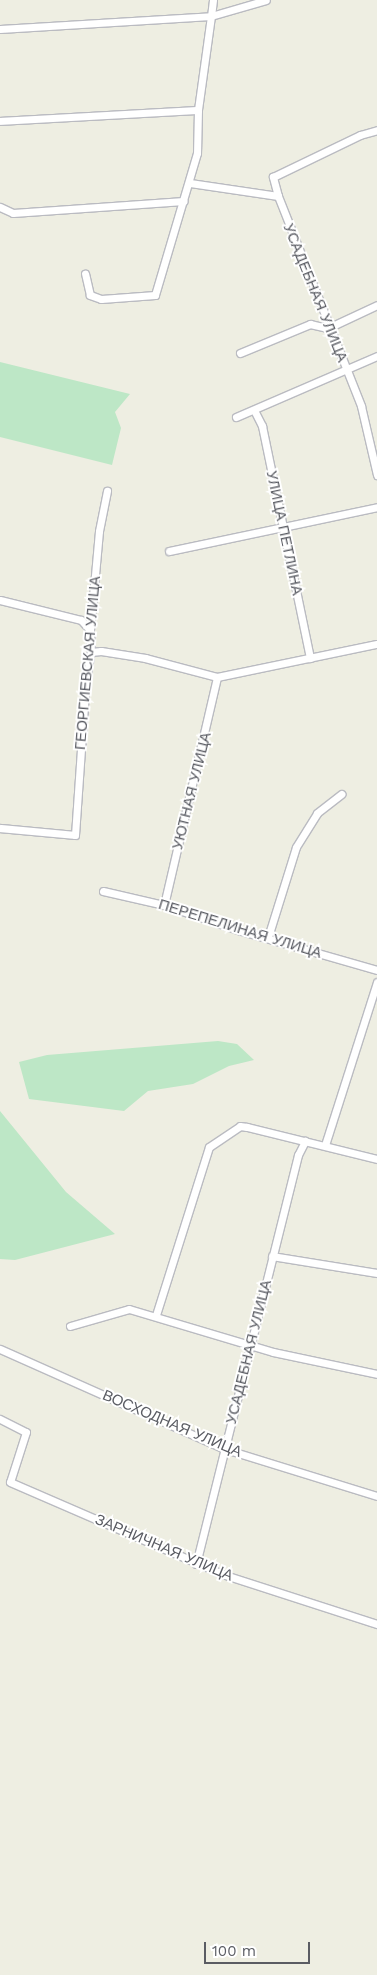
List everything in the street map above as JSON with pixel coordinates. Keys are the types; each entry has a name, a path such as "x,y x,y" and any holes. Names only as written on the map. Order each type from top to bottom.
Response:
{"street":[{"path":"86,274 90,295 101,299 155,295 190,183 197,153 198,110 213,0"},
{"path":"0,29 210,16 266,0"},
{"path":"0,121 198,110"},
{"path":"190,183 278,196 273,177 360,134 377,130"},
{"name":"УСАДЕБНАЯ УЛИЦА","path":"278,196 328,328 361,406 377,475"},
{"path":"0,207 13,213 184,201"},
{"path":"240,352 310,324 328,328 377,305"},
{"path":"236,417 377,356"},
{"name":"УЛИЦА ПЕТЛИНА","path":"254,410 262,426 310,658"},
{"name":"ГЕОРГИЕВСКАЯ УЛИЦА","path":"0,828 75,835 86,679 91,652 90,630 99,531 107,491"},
{"path":"169,551 377,507"},
{"path":"0,600 81,620 90,630"},
{"path":"91,652 101,650 145,658 217,677 377,644"},
{"name":"УЮТНАЯ УЛИЦА","path":"164,904 217,677"},
{"path":"268,936 296,847 317,813 341,794"},
{"name":"ПЕРЕПЕЛИНАЯ УЛИЦА","path":"103,890 164,904 241,931 268,936 377,970"},
{"path":"325,1145 377,982"},
{"path":"156,1315 209,1147 240,1126 377,1159"},
{"name":"УСАДЕБНАЯ УЛИЦА","path":"196,1564 298,1155 306,1141"},
{"path":"272,1256 377,1273"},
{"path":"70,1326 129,1309 156,1315 273,1352 377,1374"},
{"name":"ВОСХОДНАЯ УЛИЦА","path":"0,1349 225,1449 377,1496"},
{"name":"ЗАРНИЧНАЯ УЛИЦА","path":"0,1419 26,1432 10,1482 196,1564 377,1624"}],"green space":[{"path":"0,362 130,394 115,412 121,428 112,465 0,437"},
{"path":"218,1041 237,1044 254,1060 229,1066 193,1084 148,1091 124,1111 29,1099 19,1062 47,1055"},
{"path":"0,1111 66,1192 115,1234 15,1260 0,1259"}]}
